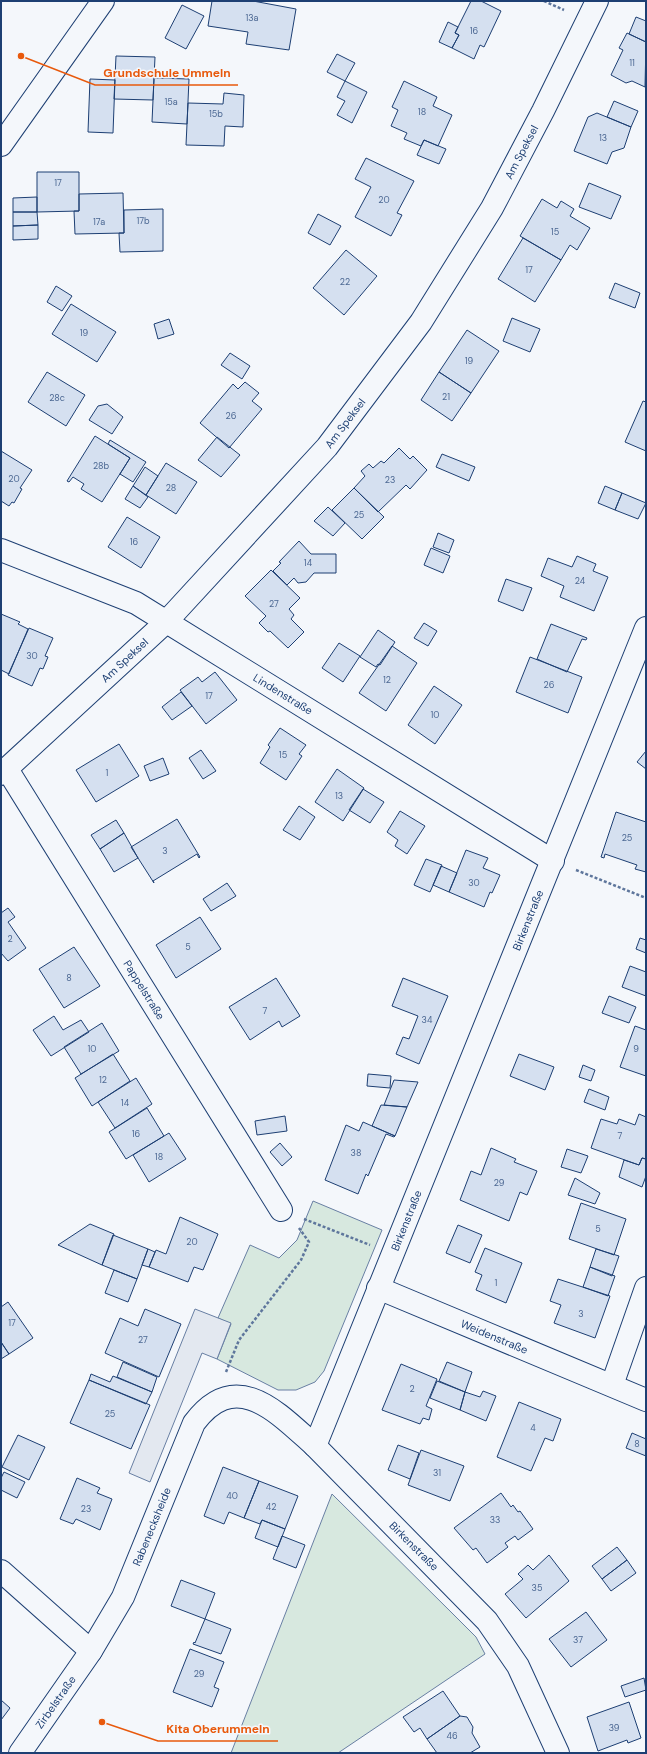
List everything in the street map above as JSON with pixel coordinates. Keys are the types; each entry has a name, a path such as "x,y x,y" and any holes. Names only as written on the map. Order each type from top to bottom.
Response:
{"street":[{"path":"1,145 103,1"},
{"name":"Am Speksel","path":"4,772 166,622 327,447 421,322 492,208 543,111 597,1"},
{"name":"Lindenstraße","path":"1,550 136,603 553,861"},
{"name":"Birkenstraße","path":"558,1753 518,1666 487,1621 314,1446 553,861 646,628"},
{"name":"Pappelstraße","path":"4,772 281,1210"},
{"name":"Weidenstraße","path":"378,1288 646,1400"},
{"path":"612,1385 646,1288"},
{"path":"222,1398 246,1397 274,1409 314,1446"},
{"name":"Rabenecksheide","path":"90,1651 124,1597 194,1423 214,1402 222,1398"},
{"path":"1,1571 90,1651"},
{"name":"Zirbelstraße","path":"20,1753 90,1651"}],"path":[{"path":"553,861 646,898"},
{"path":"281,1210 392,1253"},
{"path":"222,1398 226,1369 239,1340 301,1260 309,1242 303,1231 281,1210"}],"shaded area":[{"path":"313,1201 382,1230 324,1371 315,1382 296,1390 278,1390 217,1359 231,1324 218,1318 250,1245 279,1258 297,1240"},
{"path":"195,1309 231,1323 217,1359 202,1353 150,1482 129,1473"},
{"path":"332,1494 476,1637 485,1654 338,1753 231,1753"}],"building":[{"path":"212,1 253,1 296,9 289,50 246,44 248,32 208,26"},
{"path":"471,1 481,1 501,11 484,47 480,45 474,59 452,48 459,35 455,33"},
{"path":"182,5 204,16 186,49 165,38"},
{"path":"636,17 646,21 646,42 629,34"},
{"path":"448,22 458,27 455,33 459,35 452,48 439,42"},
{"path":"627,33 646,42 645,87 632,81 626,83 611,75 623,50 619,48"},
{"path":"337,54 355,63 345,81 327,72"},
{"path":"116,56 155,57 153,100 114,99"},
{"path":"154,78 189,79 187,124 152,122"},
{"path":"90,79 115,80 113,133 88,132"},
{"path":"345,81 367,92 352,123 337,115 345,101 337,97"},
{"path":"404,81 437,97 433,106 452,115 438,146 424,140 421,146 404,139 407,133 391,126 398,110 392,107"},
{"path":"224,93 244,95 243,127 225,126 224,146 186,145 188,103 223,104"},
{"path":"614,101 638,111 631,127 607,117"},
{"path":"597,113 631,127 624,148 612,152 607,164 574,151 588,117"},
{"path":"424,140 446,149 439,164 417,155"},
{"path":"366,158 414,181 397,213 402,215 391,236 355,217 371,187 355,179"},
{"path":"37,172 79,172 79,211 37,212"},
{"path":"589,183 621,196 611,219 579,207"},
{"path":"123,193 124,233 75,234 74,211 79,211 79,194"},
{"path":"37,197 37,212 13,212 13,198"},
{"path":"542,199 557,208 561,201 574,209 570,216 590,228 577,250 570,245 561,260 520,236"},
{"path":"163,209 163,251 120,252 119,233 124,233 124,210"},
{"path":"13,212 37,212 38,225 13,226"},
{"path":"318,214 341,226 330,245 308,233"},
{"path":"38,225 38,239 13,240 13,226"},
{"path":"523,238 561,260 535,302 498,279"},
{"path":"346,250 377,276 344,315 313,288"},
{"path":"615,283 640,293 635,308 609,298"},
{"path":"56,286 72,296 62,311 47,302"},
{"path":"71,304 116,332 97,362 52,334"},
{"path":"512,318 540,329 530,352 503,341"},
{"path":"169,319 174,334 158,339 154,324"},
{"path":"467,330 499,351 471,393 439,372"},
{"path":"230,353 250,366 242,379 221,365"},
{"path":"47,372 85,395 66,426 28,402"},
{"path":"439,372 471,393 452,421 421,400"},
{"path":"245,382 259,393 252,401 262,409 229,448 200,423 233,384 238,389"},
{"path":"643,401 646,402 646,451 625,442"},
{"path":"107,404 123,417 112,434 89,420 98,406"},
{"path":"95,436 130,458 102,502 81,489 84,484 73,477 69,482 67,481"},
{"path":"217,437 240,455 221,477 198,460"},
{"path":"110,440 146,462 133,482 120,474 130,458 108,444"},
{"path":"399,448 410,459 413,456 427,470 410,489 406,485 378,512 354,488 365,476 361,471 369,464 373,468 381,461 384,463"},
{"path":"1,451 32,470 20,488 22,489 14,503 12,502 9,506 1,501"},
{"path":"442,454 475,467 469,481 436,467"},
{"path":"166,463 197,482 176,514 146,495"},
{"path":"145,467 158,476 146,495 133,486"},
{"path":"133,486 148,497 140,508 125,499"},
{"path":"605,486 622,493 615,510 598,503"},
{"path":"354,488 384,517 362,539 332,510"},
{"path":"622,493 646,503 638,519 615,510"},
{"path":"328,507 345,523 333,536 314,521"},
{"path":"127,517 160,537 141,568 108,547"},
{"path":"438,533 454,540 449,553 433,547"},
{"path":"299,541 311,554 336,554 336,573 314,573 306,582 298,583 294,578 287,585 273,571 281,563 279,562"},
{"path":"431,548 450,556 443,573 424,565"},
{"path":"577,556 596,564 593,571 608,577 594,611 560,597 564,586 541,576 548,558 572,567"},
{"path":"271,570 300,598 289,609 294,615 291,619 304,632 288,648 259,623 266,616 245,596"},
{"path":"506,579 532,588 523,611 498,601"},
{"path":"1,614 20,622 18,624 28,629 9,674 1,670"},
{"path":"424,623 437,631 428,646 414,638"},
{"path":"551,624 587,638 586,640 582,639 567,672 537,659"},
{"path":"29,628 53,638 45,656 48,657 43,669 40,668 32,686 8,675"},
{"path":"378,630 395,642 380,665 378,664 376,667 360,657"},
{"path":"339,643 360,656 343,682 322,668"},
{"path":"392,646 417,663 386,711 359,693"},
{"path":"530,657 582,677 568,713 516,692"},
{"path":"215,672 237,700 206,724 180,690 198,677 202,682"},
{"path":"434,686 462,705 435,744 408,725"},
{"path":"181,692 192,706 172,720 162,707"},
{"path":"280,728 306,745 299,754 302,756 286,780 260,763 270,747 268,745"},
{"path":"119,744 139,776 96,802 76,770"},
{"path":"201,750 216,771 203,779 189,758"},
{"path":"646,751 646,769 637,762"},
{"path":"163,758 169,774 150,781 144,766"},
{"path":"337,769 364,788 343,821 315,802"},
{"path":"363,789 384,802 370,823 349,810"},
{"path":"299,806 315,817 300,840 283,830"},
{"path":"400,811 425,826 407,854 395,846 398,840 387,832"},
{"path":"616,812 646,822 646,872 635,869 637,865 605,854 604,858 601,857"},
{"path":"177,819 200,857 199,858 197,854 153,881 154,883 131,847"},
{"path":"116,820 124,833 100,849 91,835"},
{"path":"124,833 138,858 114,872 100,849"},
{"path":"466,850 488,858 483,868 500,875 492,893 490,892 484,907 449,892"},
{"path":"426,859 442,865 430,892 414,885"},
{"path":"441,866 457,873 449,892 433,885"},
{"path":"227,883 236,896 211,911 203,899"},
{"path":"8,908 15,917 8,922 26,948 8,961 1,953 1,913"},
{"path":"200,917 221,949 176,978 156,945"},
{"path":"640,938 646,940 646,953 636,949"},
{"path":"74,947 100,986 64,1008 39,969"},
{"path":"630,966 646,972 646,996 622,987"},
{"path":"276,978 300,1016 282,1027 279,1021 250,1040 229,1007"},
{"path":"403,978 448,996 419,1064 396,1054 403,1037 409,1039 418,1016 392,1006"},
{"path":"609,996 636,1007 629,1023 602,1013"},
{"path":"54,1016 63,1030 81,1020 89,1032 51,1056 33,1030"},
{"path":"102,1023 119,1051 81,1074 64,1047"},
{"path":"635,1026 646,1030 646,1076 620,1067"},
{"path":"113,1054 130,1081 92,1106 75,1078"},
{"path":"519,1054 554,1067 545,1090 510,1076"},
{"path":"583,1065 595,1070 591,1081 579,1077"},
{"path":"368,1074 391,1076 390,1088 367,1086"},
{"path":"136,1078 152,1104 115,1128 98,1102"},
{"path":"394,1080 418,1082 407,1107 384,1105"},
{"path":"589,1089 609,1097 605,1110 584,1102"},
{"path":"381,1105 407,1107 395,1136 372,1126"},
{"path":"147,1108 164,1136 126,1159 109,1132"},
{"path":"639,1114 646,1117 646,1159 642,1158 639,1165 591,1148 601,1119 617,1124 619,1119 635,1125"},
{"path":"285,1116 287,1131 257,1135 255,1121"},
{"path":"363,1122 395,1136 386,1134 368,1176 366,1174 358,1194 325,1180 346,1125 359,1131"},
{"path":"169,1133 186,1159 149,1182 133,1155"},
{"path":"280,1143 292,1157 282,1166 270,1152"},
{"path":"491,1148 516,1159 514,1162 537,1171 527,1195 520,1192 509,1221 460,1200 471,1171 481,1175"},
{"path":"567,1149 588,1156 581,1173 561,1167"},
{"path":"642,1158 646,1159 646,1176 642,1187 619,1177 624,1160 639,1165"},
{"path":"575,1178 600,1193 595,1204 568,1195"},
{"path":"581,1203 626,1219 614,1255 569,1239"},
{"path":"180,1217 218,1234 203,1270 194,1267 188,1282 149,1267 156,1250 166,1254"},
{"path":"90,1224 114,1234 102,1265 58,1245"},
{"path":"458,1225 482,1235 470,1263 446,1253"},
{"path":"113,1235 148,1249 137,1279 102,1265"},
{"path":"485,1248 522,1263 506,1303 476,1290 482,1275 475,1272"},
{"path":"148,1249 155,1252 149,1267 142,1265"},
{"path":"596,1249 619,1256 612,1276 590,1267"},
{"path":"590,1267 615,1276 608,1296 583,1287"},
{"path":"114,1270 137,1279 128,1302 105,1293"},
{"path":"558,1279 610,1296 595,1338 554,1323 561,1305 550,1301"},
{"path":"8,1302 33,1338 9,1354 1,1342 1,1307"},
{"path":"145,1309 181,1324 159,1377 105,1353 120,1318 138,1326"},
{"path":"1,1342 9,1354 1,1359"},
{"path":"123,1362 157,1377 152,1392 117,1377"},
{"path":"447,1362 472,1372 465,1392 439,1381"},
{"path":"401,1364 437,1379 426,1406 432,1409 429,1420 423,1418 420,1424 382,1410"},
{"path":"91,1374 110,1382 113,1376 152,1392 146,1404 89,1380"},
{"path":"89,1380 150,1405 131,1449 70,1423"},
{"path":"437,1381 465,1392 460,1410 430,1398"},
{"path":"483,1391 496,1396 486,1421 460,1410 465,1392 480,1397"},
{"path":"519,1402 561,1419 553,1441 545,1438 531,1471 497,1457"},
{"path":"632,1433 646,1439 646,1456 626,1448"},
{"path":"18,1435 45,1447 29,1480 2,1467"},
{"path":"398,1445 419,1453 410,1479 388,1470"},
{"path":"421,1450 464,1466 450,1501 408,1485"},
{"path":"223,1467 259,1481 244,1518 229,1512 224,1524 204,1516"},
{"path":"4,1472 25,1482 17,1498 1,1490 1,1478"},
{"path":"77,1478 100,1488 97,1493 112,1499 100,1530 76,1519 73,1524 60,1519"},
{"path":"259,1481 298,1496 285,1529 262,1520 260,1524 244,1518"},
{"path":"501,1493 511,1507 513,1505 518,1512 520,1511 533,1529 518,1540 515,1536 505,1543 508,1547 487,1563 476,1548 473,1550 454,1528"},
{"path":"262,1520 285,1529 278,1547 255,1538"},
{"path":"282,1536 305,1545 296,1568 273,1559"},
{"path":"617,1547 627,1560 602,1579 592,1566"},
{"path":"549,1555 569,1581 526,1618 505,1594 523,1579 518,1574 528,1565 533,1570"},
{"path":"627,1560 636,1573 611,1591 602,1579"},
{"path":"181,1580 215,1593 205,1619 171,1606"},
{"path":"586,1612 607,1640 571,1667 549,1639"},
{"path":"205,1619 231,1629 221,1654 193,1644 194,1642 195,1643"},
{"path":"190,1649 224,1662 214,1687 219,1689 212,1707 173,1692"},
{"path":"644,1678 646,1690 625,1697 621,1686"},
{"path":"443,1691 460,1716 427,1739 420,1728 414,1732 403,1717"},
{"path":"1,1700 10,1708 1,1720"},
{"path":"629,1702 641,1738 628,1743 627,1740 598,1751 587,1717"},
{"path":"460,1716 467,1717 473,1727 472,1733 480,1747 470,1753 437,1753 427,1739"}],"place":[{"name":"Grundschule Ummeln","path":"21,56"},
{"name":"Kita Oberummeln","path":"102,1722"}]}
